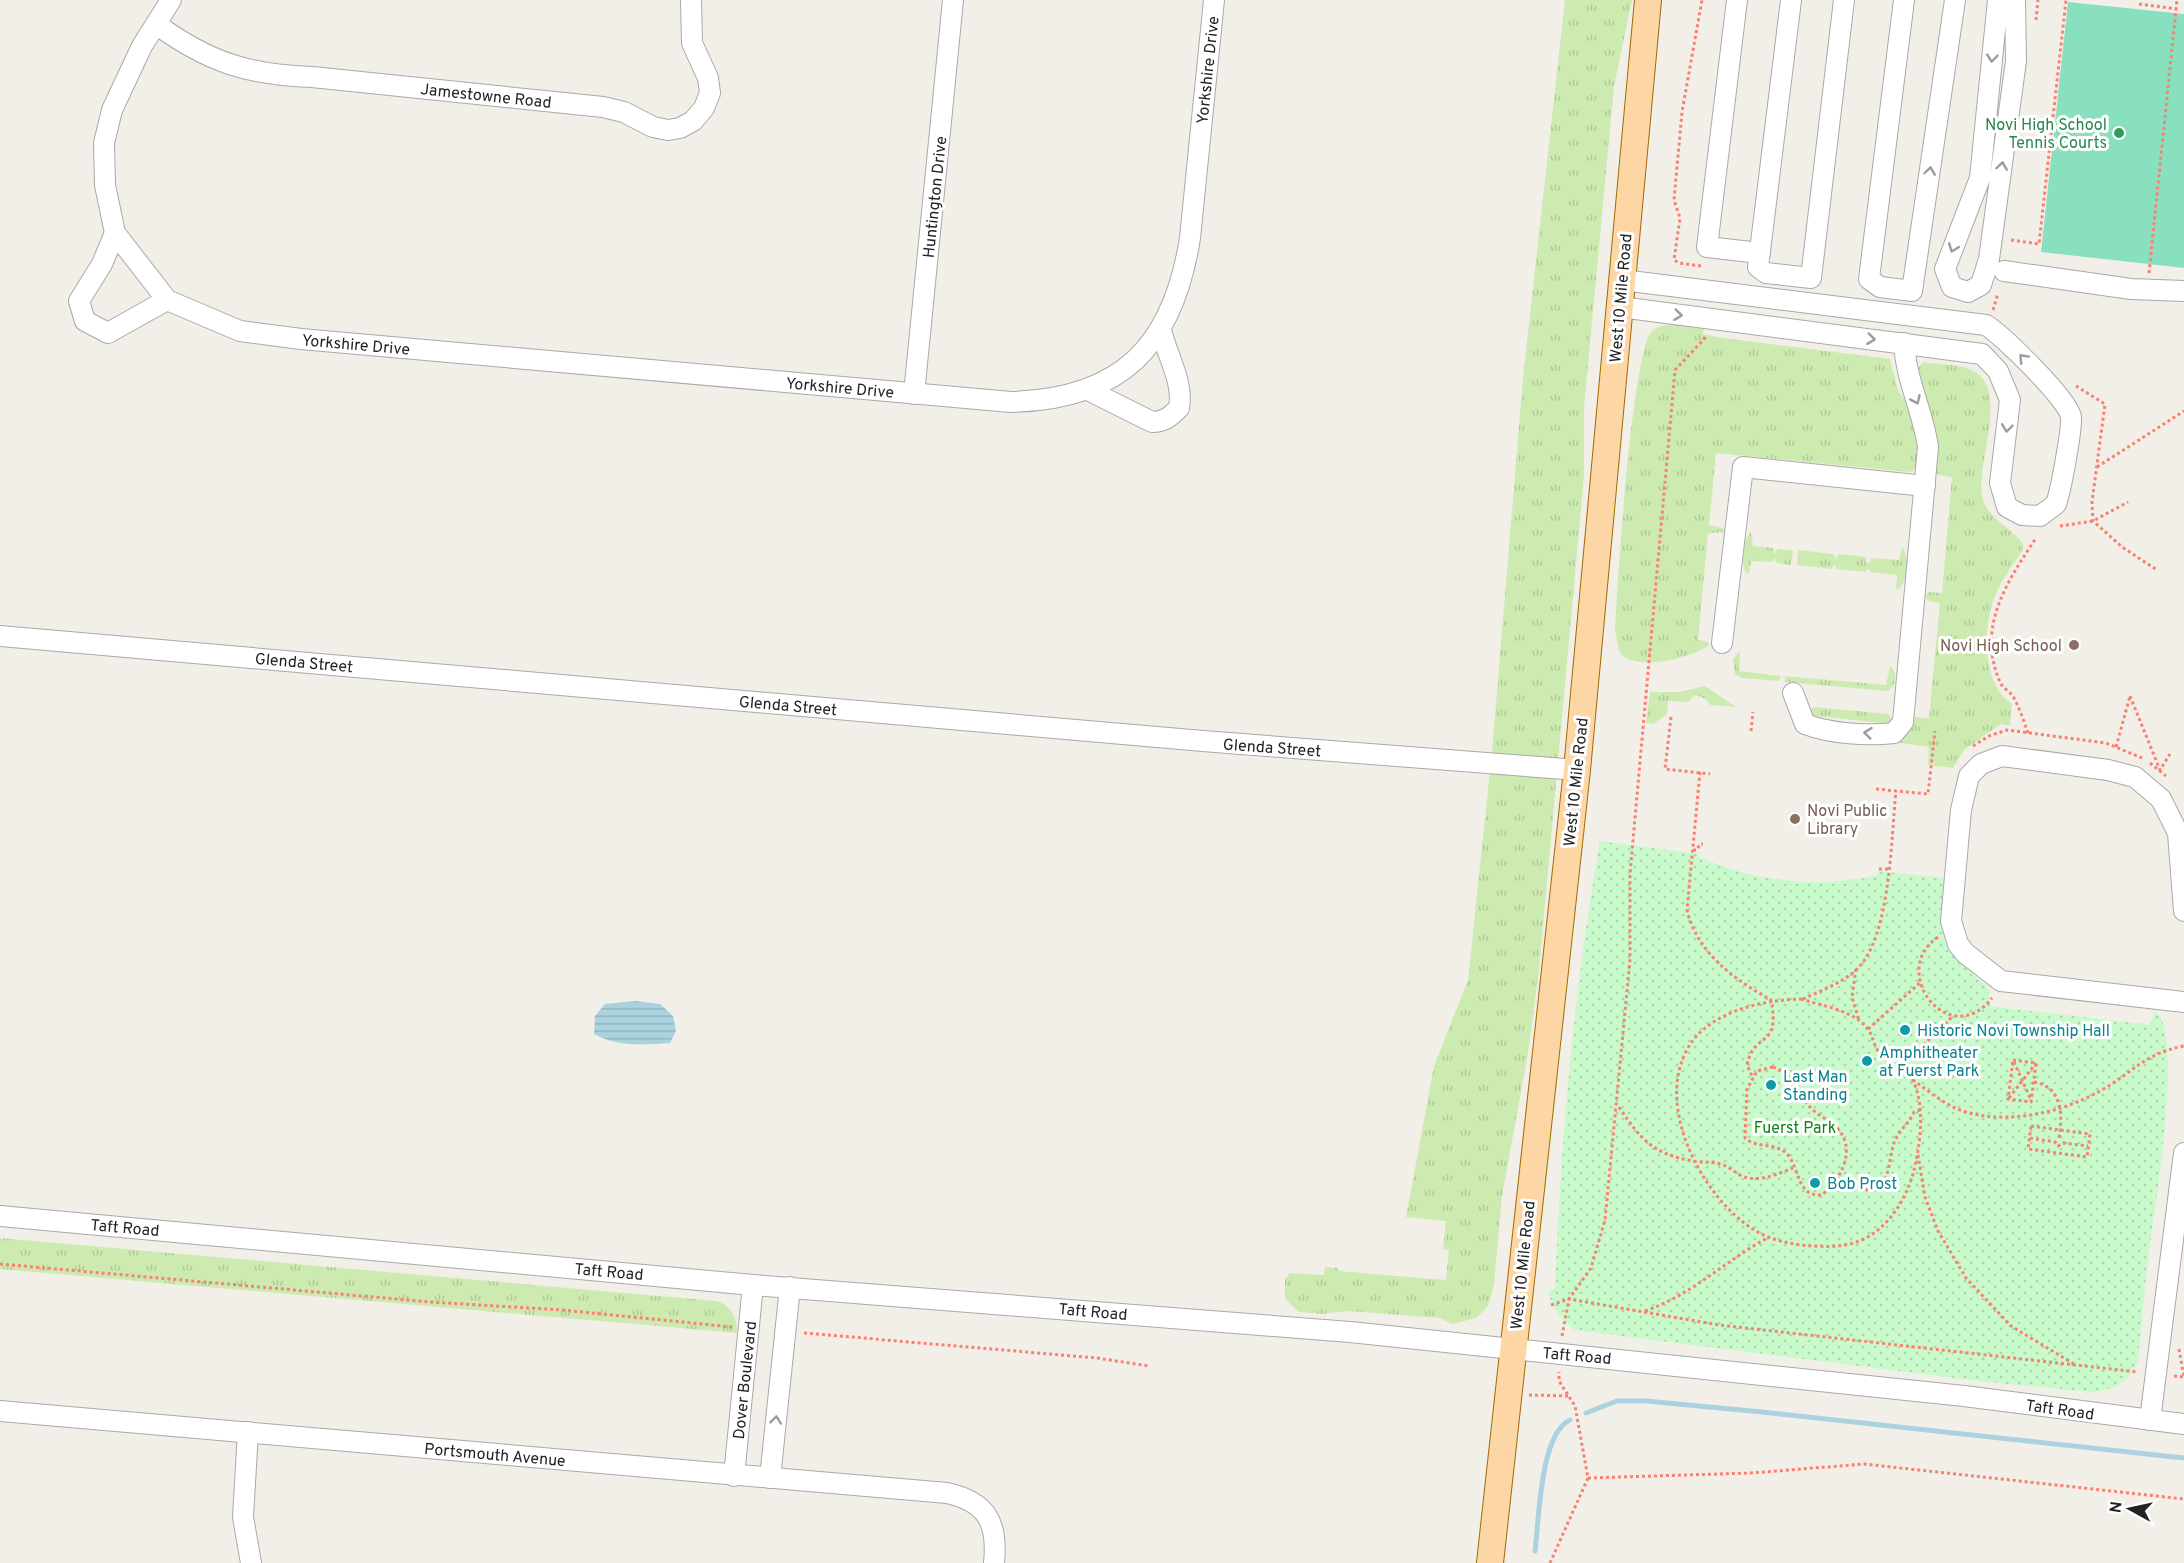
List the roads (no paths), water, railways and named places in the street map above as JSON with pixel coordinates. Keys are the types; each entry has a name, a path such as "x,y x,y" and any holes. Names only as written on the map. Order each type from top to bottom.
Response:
{"main road":[{"name":"West 10 Mile Road","path":"1490,1563 1577,770 1648,0"}],"street":[{"name":"Yorkshire Drive","path":"171,0 156,24 112,110 104,143 105,185 115,233 167,300 240,331 301,339 1011,402 1060,398 1100,386 1132,363 1161,330 1173,308 1184,273 1191,238 1214,0"},
{"name":"Jamestowne Road","path":"156,24 189,48 217,60 271,75 312,77 603,107 668,130 680,128 693,121 704,108 710,93 708,78 692,44 691,0"},
{"name":"Huntington Drive","path":"914,394 953,0"},
{"path":"1737,0 1707,247 1760,253"},
{"path":"1791,0 1758,267 1766,273 1811,278 1844,0"},
{"path":"1904,0 1869,279 1880,287 1912,291 1955,0"},
{"path":"1998,0 1980,178 1945,269 1952,287 1968,292 1981,285 1989,259 2016,61 2015,0"},
{"path":"115,233 102,264 79,301 85,321 108,333 167,300"},
{"path":"2004,271 2147,290 2184,291"},
{"path":"1620,307 1982,354 1998,371 2010,400 2000,483 2007,507 2022,515 2040,516 2056,504 2071,416 2063,402 2000,334 1986,326 1622,280"},
{"path":"1088,390 1152,422 1162,422 1170,417 1179,408 1180,384 1161,330"},
{"path":"1793,693 1805,724 1826,729 1880,735 1894,733 1903,722 1928,447 1924,419 1906,369 1904,344"},
{"path":"1722,643 1743,467 1925,486"},
{"name":"Glenda Street","path":"0,636 1203,741 1577,770"},
{"path":"2184,911 2178,833 2161,799 2148,785 2122,772 2002,756 1987,761 1975,770 1964,789 1951,921 1965,954 2001,981 2184,1002"},
{"path":"2150,1420 2184,1153"},
{"name":"Taft Road","path":"0,1216 753,1284 1350,1332 1964,1396 2184,1424"},
{"name":"Dover Boulevard","path":"734,1476 753,1284"},
{"path":"770,1478 790,1287"},
{"name":"Portsmouth Avenue","path":"0,1411 947,1493 971,1500 985,1512 995,1532 994,1563"},
{"path":"248,1432 243,1517 251,1563"}],"water":[{"path":"636,1001 660,1004 673,1016 676,1031 670,1043 621,1043 594,1034 595,1016 605,1004"}],"waterway":[{"path":"1586,1413 1617,1401 1646,1401 2184,1458"},
{"path":"1535,1551 1547,1459 1552,1442 1560,1428 1570,1420"}],"place":[{"name":"Novi High School Tennis Courts","path":"2119,133"},
{"name":"Novi High School","path":"2074,645"},
{"name":"Novi Public Library","path":"1795,819"},
{"name":"Historic Novi Township Hall","path":"1905,1030"},
{"name":"Amphitheater at Fuerst Park","path":"1867,1061"},
{"name":"Last Man Standing","path":"1771,1085"},
{"name":"Bob Prost","path":"1815,1183"}],"park label":[{"name":"Fuerst Park","path":"1795,1127"}]}
